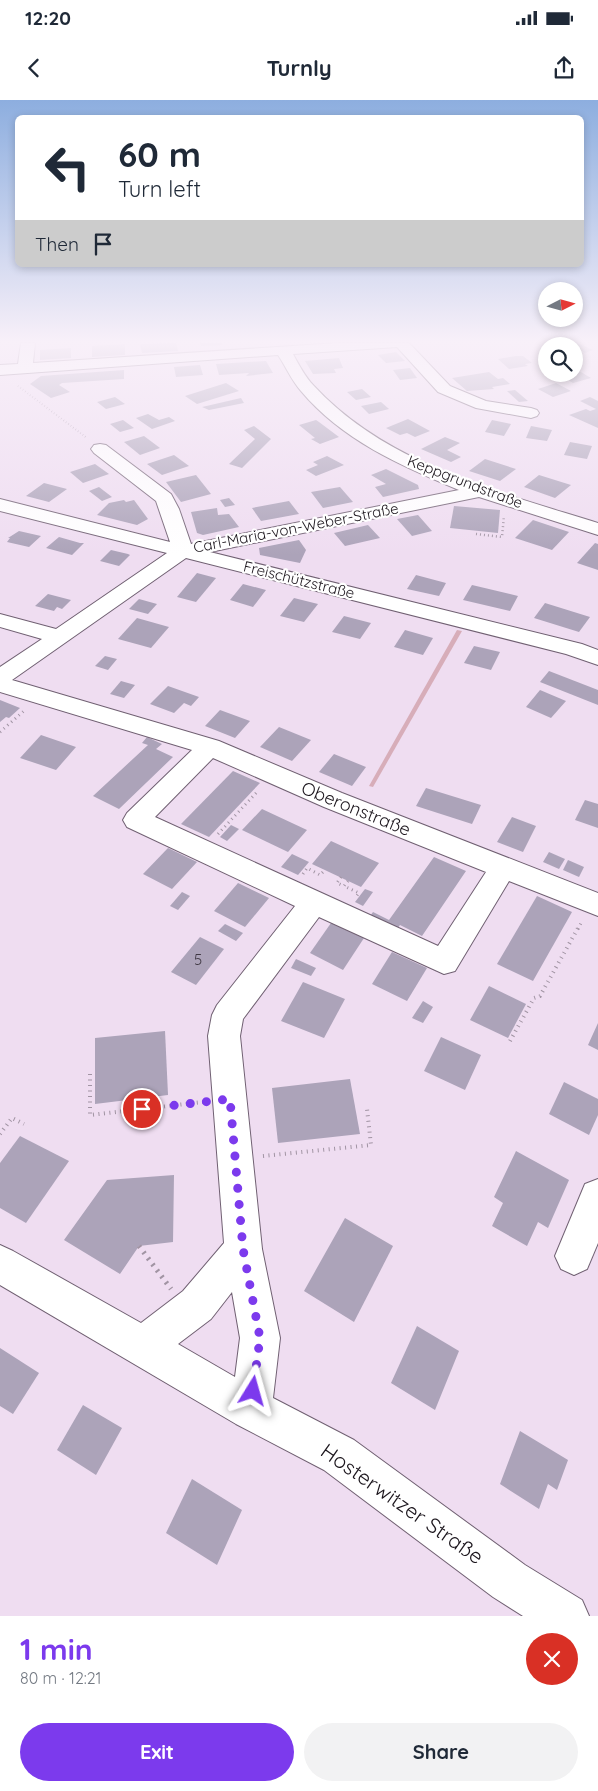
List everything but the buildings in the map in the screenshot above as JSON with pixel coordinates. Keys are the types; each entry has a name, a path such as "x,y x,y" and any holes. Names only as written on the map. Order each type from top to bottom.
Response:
{"street":[{"name":"Keppgrundstraße","path":"332,414 341,422 381,448 481,491 598,529"},
{"path":"100,448 164,498 170,509 183,551"},
{"name":"Carl-Maria-von-Weber-Straße","path":"0,678 183,551 481,491"},
{"name":"Freischützstraße","path":"0,505 574,649 598,658"},
{"path":"0,620 59,637"},
{"name":"Oberonstraße","path":"0,684 210,747 333,800 595,904"},
{"path":"210,747 136,820 444,962 503,868"},
{"path":"251,1409 260,1338 243,1249 224,1036 228,1015 315,901"},
{"path":"574,1256 598,1197"},
{"path":"143,1346 197,1305 243,1249"},
{"name":"Hosterwitzer Straße","path":"0,1264 251,1409 339,1455 509,1581 566,1616"}],"path":[{"path":"54,414 100,448"},
{"path":"476,534 502,537 506,500"},
{"path":"0,732 40,696"},
{"path":"202,850 257,792"},
{"path":"341,877 337,883 344,886"},
{"path":"510,1041 534,998 540,996 595,904"},
{"path":"90,1074 90,1115 230,1099"},
{"path":"236,1159 371,1145 367,1109"},
{"path":"0,1134 12,1118 24,1124"},
{"path":"140,1246 187,1311"}],"shaded area":[{"path":"457,630 462,631 373,787 369,786"}],"route":[{"path":"142,1109 230,1099 243,1249 260,1338 253,1391"}]}
